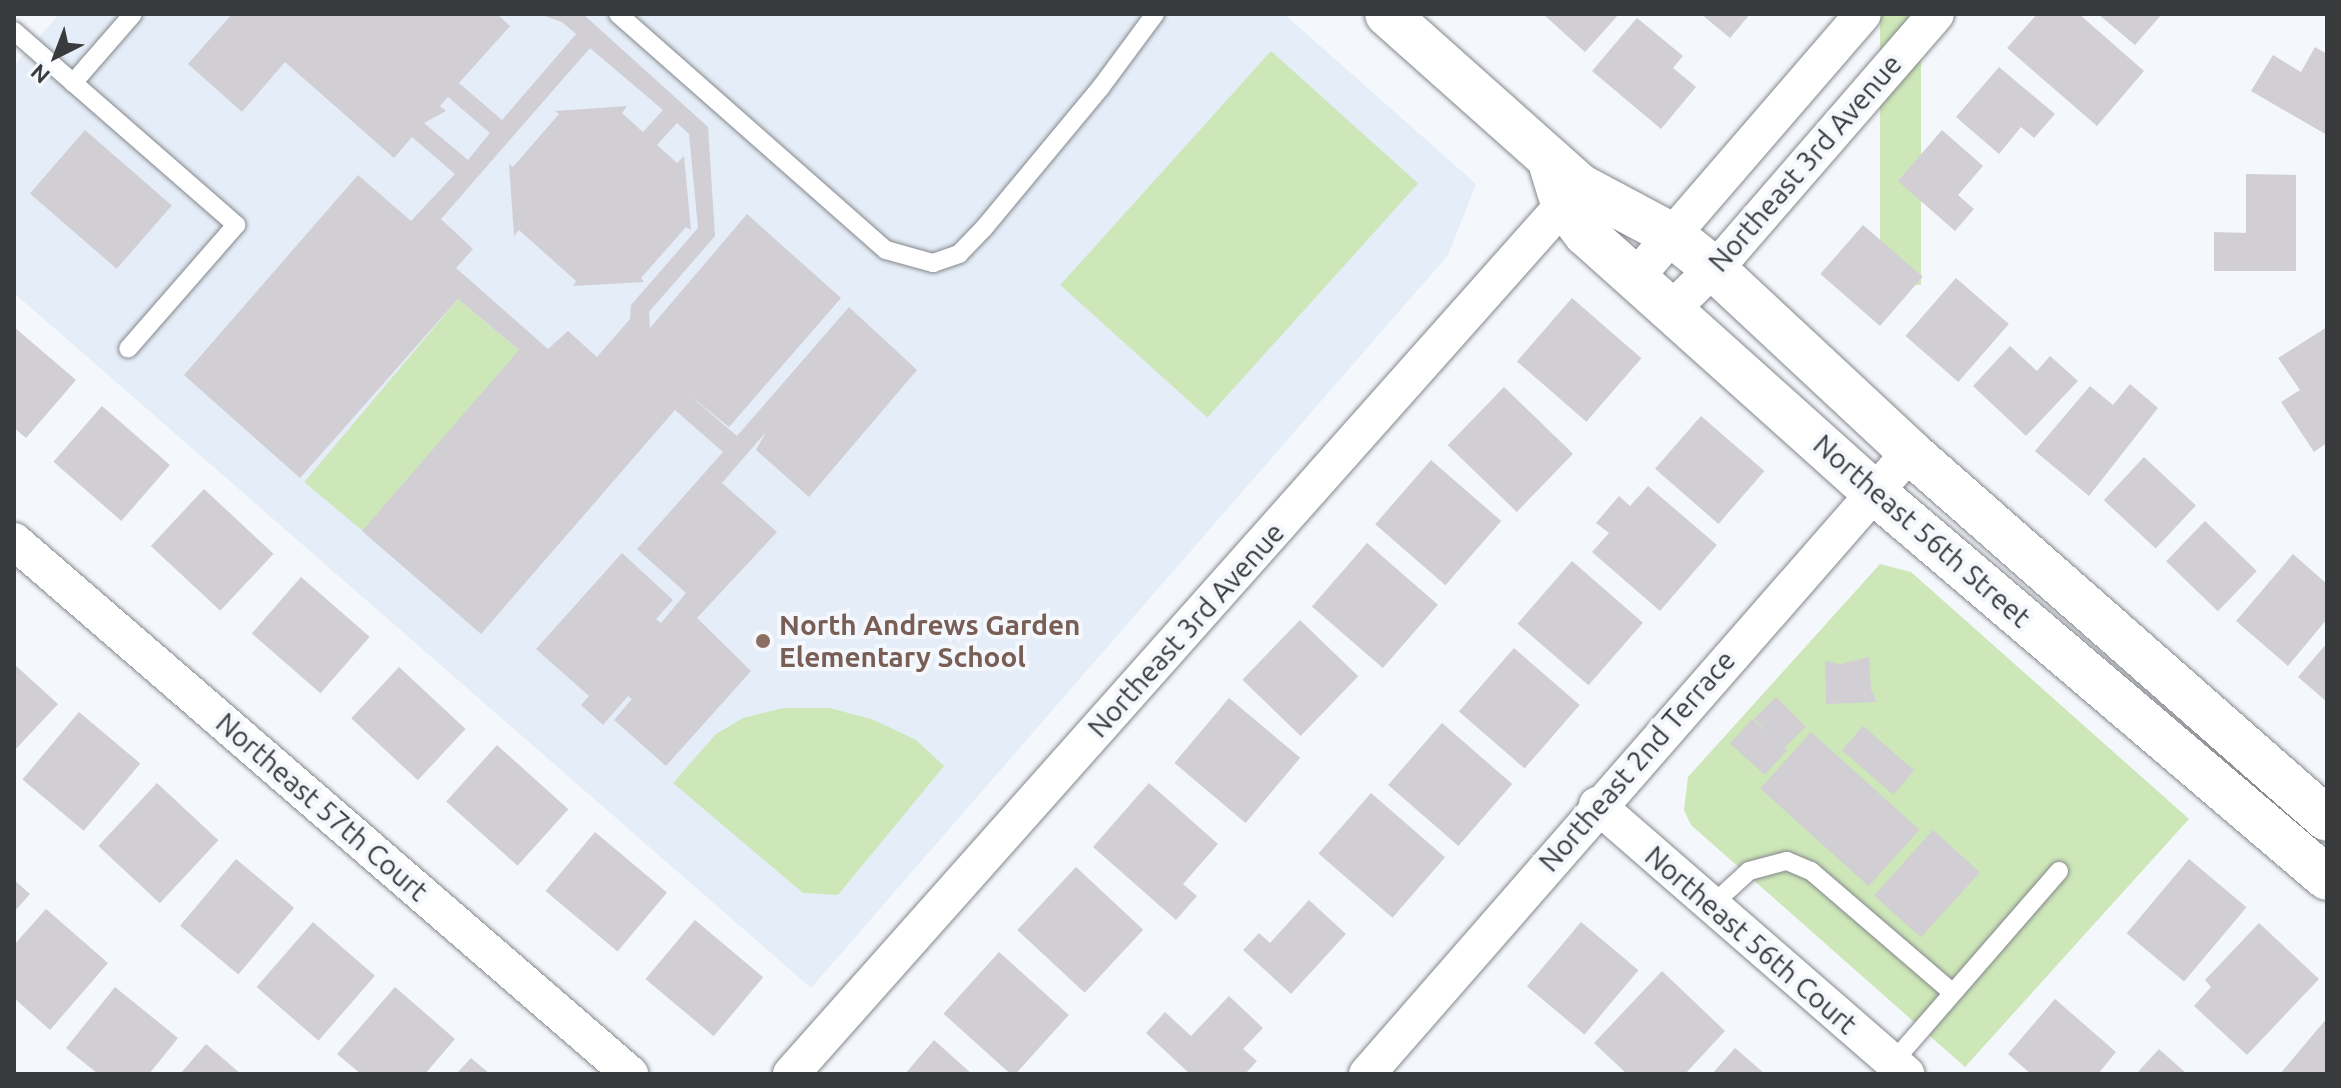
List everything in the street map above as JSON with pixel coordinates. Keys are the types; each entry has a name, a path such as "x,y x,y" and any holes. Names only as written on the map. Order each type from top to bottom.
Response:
{"street":[{"name":"Northeast 56th Street","path":"1387,14 1564,183 1672,235 1713,268 1910,452 2327,819"},
{"name":"Northeast 3rd Avenue","path":"1636,277 1863,14"},
{"name":"Northeast 3rd Avenue","path":"1671,310 1713,268 1936,14"},
{"name":"Northeast 56th Street","path":"1564,183 1586,234 1874,492 2327,878"},
{"name":"Northeast 3rd Avenue","path":"791,1074 1564,183"},
{"name":"Northeast 2nd Terrace","path":"1367,1074 1597,805 1910,452"},
{"name":"Northeast 57th Court","path":"14,541 630,1074"},
{"name":"Northeast 56th Court","path":"1597,805 1899,1068"}],"lane":[{"path":"73,83 133,14"},
{"path":"618,14 886,250 933,263 959,254 984,228 1101,87 1155,14"},
{"path":"14,31 236,225 128,349"},
{"path":"1712,905 1749,871 1787,861 1811,871 1953,993"},
{"path":"1899,1068 1953,993 2059,871"}],"shaded area":[{"name":"North Andrews Garden Elementary School","path":"59,14 1284,14 1476,184 1448,255 811,988 14,293 14,66"}],"green space":[{"path":"1880,14 1921,14 1921,285 1880,285"},
{"path":"1271,51 1418,183 1207,418 1060,285"},
{"path":"458,299 519,350 366,534 304,482"},
{"path":"1880,564 1911,572 2189,819 1965,1067 1691,825 1684,810 1688,777"},
{"path":"783,708 830,708 874,720 916,740 944,766 838,895 803,893 673,783 716,734 743,718"}],"building":[{"path":"232,14 497,14 510,26 459,83 502,120 576,34 562,22 539,14 583,14 708,127 715,236 649,312 650,328 747,214 841,298 729,427 688,394 737,436 849,307 917,370 809,497 756,450 766,432 722,483 777,532 697,618 751,671 666,766 614,720 632,699 628,696 603,725 581,705 589,696 536,649 622,553 673,600 656,619 661,623 686,593 637,549 723,452 675,410 481,634 362,531 519,350 458,299 300,478 184,375 358,175 411,221 455,174 412,137 394,158 285,62 242,112 188,64","holes":["590,48 663,110 643,132 622,113 627,106 555,111 559,114 513,167 509,164 514,236 519,230 576,281 573,286 644,282 641,278 686,227 691,230 684,156 677,163 657,145 677,123 689,134 698,228 631,305 630,319 597,357 568,331 548,349 456,268 473,249 441,219","448,97 490,133 468,160 424,123 446,111 440,106"]},
{"path":"1543,14 1619,14 1585,52"},
{"path":"1701,14 1750,14 1730,38"},
{"path":"2037,14 2079,14 2144,71 2097,126 2007,48"},
{"path":"2098,14 2162,14 2135,45"},
{"path":"1637,18 1683,56 1673,68 1696,87 1661,129 1592,71"},
{"path":"2315,47 2327,54 2327,135 2251,91 2273,55 2301,72"},
{"path":"1999,67 2055,114 2034,138 2021,127 1999,154 1956,117"},
{"path":"85,130 172,205 117,269 30,193"},
{"path":"1942,130 1983,166 1958,195 1974,209 1955,231 1898,181"},
{"path":"2246,174 2296,175 2296,271 2214,271 2214,232 2246,233"},
{"path":"1863,225 1923,277 1880,326 1820,274"},
{"path":"1956,278 2009,324 1958,382 1905,336"},
{"path":"1572,298 1641,358 1586,422 1517,361"},
{"path":"14,327 76,380 26,438 14,428"},
{"path":"2327,327 2327,443 2314,452 2281,402 2300,390 2278,358"},
{"path":"2010,346 2037,371 2050,356 2078,381 2026,436 1973,386"},
{"path":"2130,384 2158,408 2089,496 2035,451 2090,386 2113,405"},
{"path":"1504,387 1573,454 1517,512 1448,445"},
{"path":"102,406 170,465 121,521 53,462"},
{"path":"1701,416 1764,471 1718,524 1655,469"},
{"path":"2144,457 2196,505 2156,549 2104,500"},
{"path":"1431,460 1501,521 1445,585 1375,524"},
{"path":"1648,486 1717,545 1660,611 1592,552 1609,533 1596,523 1619,496 1630,506"},
{"path":"204,489 273,554 220,611 151,546"},
{"path":"2205,521 2257,571 2218,611 2166,561"},
{"path":"1367,543 1438,605 1383,668 1312,606"},
{"path":"2293,554 2327,584 2327,619 2288,666 2236,621"},
{"path":"1572,561 1643,623 1588,685 1518,624"},
{"path":"301,577 370,637 320,693 252,634"},
{"path":"1300,620 1358,676 1301,736 1242,680"},
{"path":"2327,643 2327,702 2298,677"},
{"path":"1514,648 1580,705 1525,768 1459,711"},
{"path":"1869,657 1871,689 1877,702 1826,704 1825,661 1840,664"},
{"path":"14,664 58,704 14,751"},
{"path":"399,667 466,729 418,780 351,718"},
{"path":"1776,697 1806,727 1784,749 1754,719"},
{"path":"1229,698 1300,758 1246,823 1174,763"},
{"path":"79,712 140,763 84,831 22,779"},
{"path":"1752,719 1787,750 1765,775 1730,744"},
{"path":"1442,723 1512,784 1458,846 1388,785"},
{"path":"1863,726 1914,771 1893,795 1842,750"},
{"path":"1811,732 1919,830 1869,886 1760,788"},
{"path":"497,745 568,809 517,866 446,801"},
{"path":"157,783 218,840 160,903 98,846"},
{"path":"1149,783 1218,844 1183,884 1197,896 1176,920 1093,847"},
{"path":"1371,793 1445,857 1392,918 1319,853"},
{"path":"1933,830 1980,872 1921,938 1874,895"},
{"path":"595,832 667,892 618,951 546,891"},
{"path":"236,859 294,908 238,974 180,926"},
{"path":"2189,859 2246,907 2184,982 2127,933"},
{"path":"1076,867 1143,930 1085,993 1017,930"},
{"path":"14,880 30,894 14,912"},
{"path":"1309,900 1346,934 1291,994 1243,950 1259,933 1270,943"},
{"path":"46,909 108,963 50,1030 14,998 14,945"},
{"path":"695,920 763,977 714,1036 646,979"},
{"path":"313,922 375,976 318,1041 257,987"},
{"path":"1581,922 1638,970 1584,1035 1527,986"},
{"path":"2259,923 2319,979 2247,1055 2194,1006 2211,987 2205,980"},
{"path":"999,952 1069,1015 1016,1074 1010,1074 943,1014"},
{"path":"1662,971 1725,1031 1685,1074 1627,1074 1594,1043"},
{"path":"115,987 178,1038 149,1074 98,1074 66,1048"},
{"path":"395,987 455,1039 425,1074 361,1074 337,1054"},
{"path":"1229,996 1263,1028 1243,1049 1257,1061 1245,1074 1190,1074 1146,1033 1165,1012 1191,1036"},
{"path":"2055,999 2116,1052 2098,1074 2031,1074 2008,1054"},
{"path":"2327,1018 2327,1074 2280,1074"},
{"path":"934,1040 972,1074 905,1074"},
{"path":"206,1044 241,1074 180,1074"},
{"path":"1735,1048 1765,1074 1712,1074"},
{"path":"2159,1049 2187,1074 2136,1074"},
{"path":"471,1058 490,1074 456,1074"}],"place":[{"name":"North Andrews Garden Elementary School","path":"763,641"}]}
